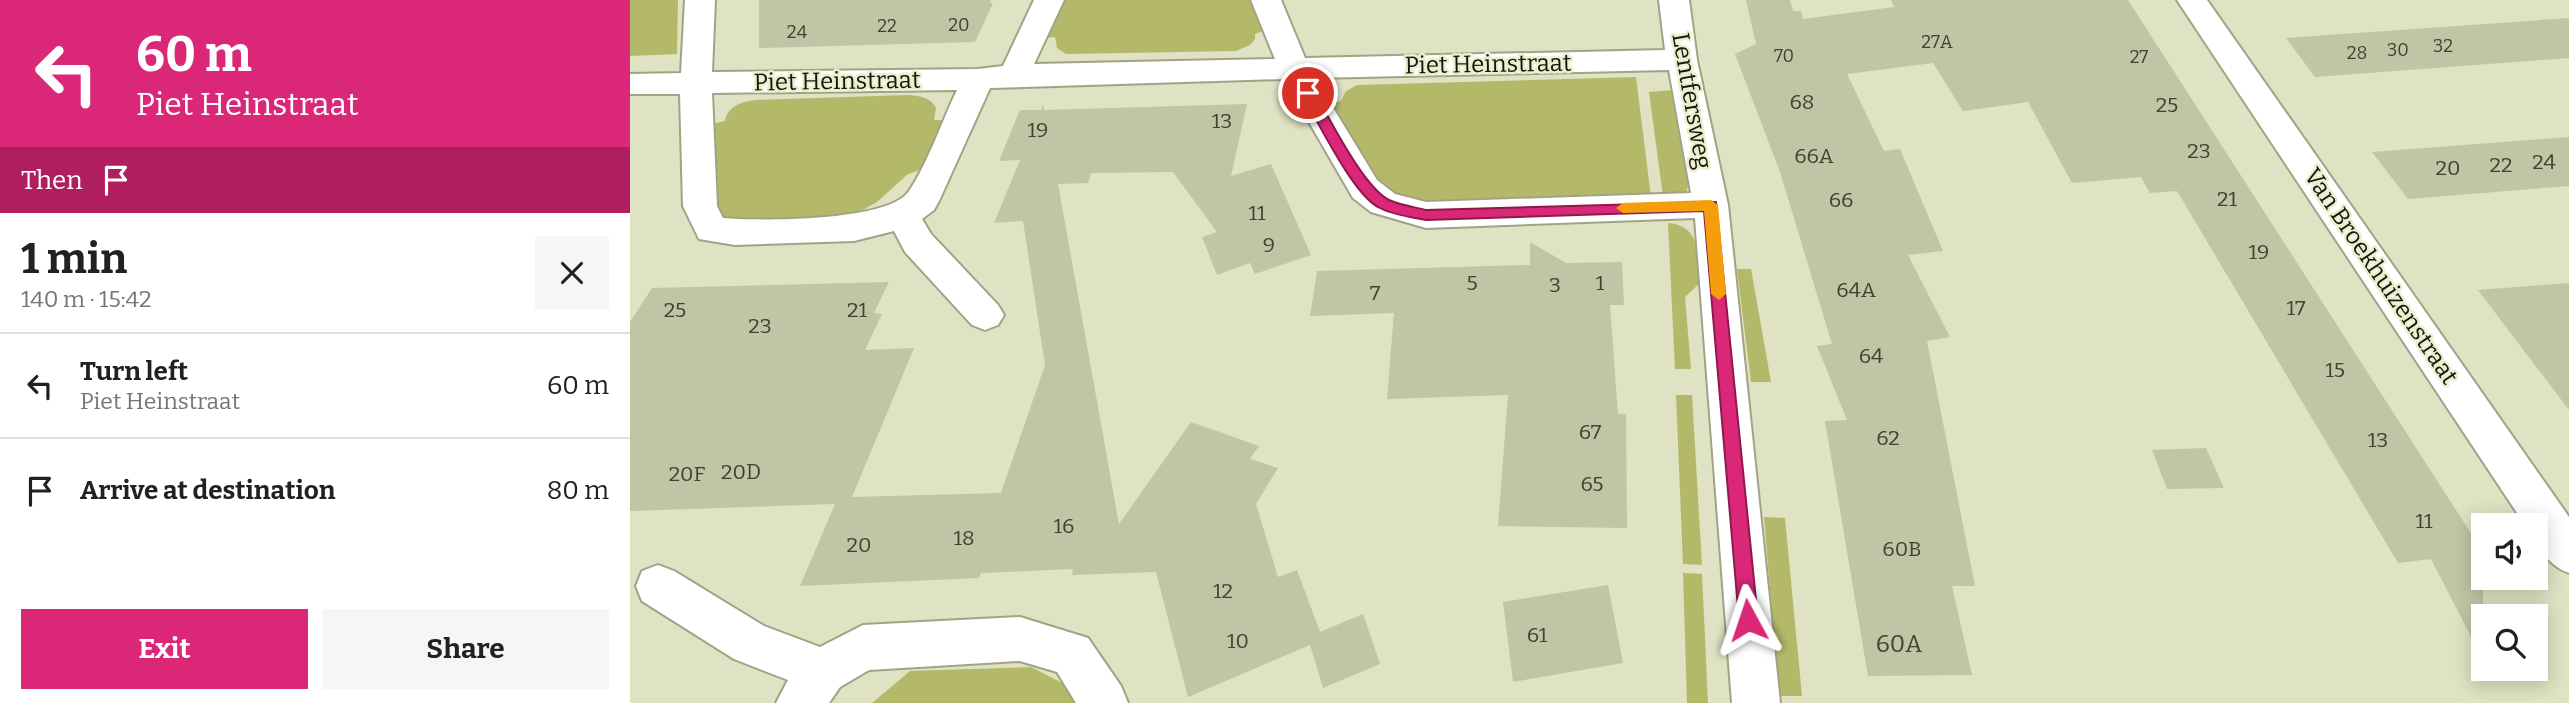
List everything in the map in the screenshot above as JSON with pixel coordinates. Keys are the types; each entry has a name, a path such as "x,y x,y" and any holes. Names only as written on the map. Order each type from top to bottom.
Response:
{"street":[{"path":"700,0 696,83 700,206 711,230 735,232 854,228 903,216 922,201 978,79"},
{"path":"1014,75 1049,0"},
{"path":"1266,0 1294,69 1365,189 1383,203 1426,215 1711,205"},
{"name":"Lentfersweg","path":"1675,0 1682,60 1711,205 1756,703"},
{"name":"Van Broekhuizenstraat","path":"2192,0 2569,553"},
{"name":"Piet Heinstraat","path":"630,84 978,79 1014,75 1682,60"},
{"path":"903,216 918,243 985,315"},
{"path":"658,586 750,643 811,687 863,648 1020,639 1072,654 1104,703"}],"green space":[{"path":"630,0 678,0 677,54 630,56"},
{"path":"1061,0 1249,0 1264,31 1255,34 1250,45 1236,51 1066,54 1057,48 1055,37 1045,38"},
{"path":"1636,77 1652,205 1433,211 1376,190 1330,104 1341,101 1346,91 1357,85"},
{"path":"1673,90 1688,186 1686,193 1664,204 1649,92"},
{"path":"908,95 928,99 936,108 934,120 946,120 923,169 908,174 877,202 834,226 715,218 711,124 725,121 736,106 755,100"},
{"path":"1668,223 1687,230 1698,252 1701,282 1685,297 1691,369 1675,369"},
{"path":"1737,269 1751,269 1771,382 1751,382"},
{"path":"1676,395 1692,395 1702,565 1683,564"},
{"path":"1764,517 1785,518 1802,696 1779,696"},
{"path":"1683,573 1702,574 1708,703 1687,703"},
{"path":"1031,667 1064,684 1076,703 872,703 910,671"}],"building":[{"path":"759,0 991,0 990,3 993,3 975,42 759,48"},
{"path":"1746,0 1790,0 1793,11 1801,11 1803,19 1894,7 1891,0 2128,0 2471,533 2471,590 2483,590 2483,604 2471,604 2471,637 2431,559 2398,563 2177,191 2150,193 2141,177 2072,183 2028,102 1963,111 1933,63 1847,74 1884,151 1900,149 1943,251 1908,255 1950,337 1927,341 1975,586 1952,586 1972,675 1868,676 1825,421 1847,420 1817,346 1832,344 1780,172 1735,54 1756,44"},
{"path":"2569,18 2569,58 2315,77 2286,38"},
{"path":"1043,104 1044,110 1247,104 1231,176 1271,164 1311,255 1255,274 1250,263 1217,275 1202,237 1217,232 1173,172 1091,173 1088,183 1058,184 1119,524 1191,422 1259,446 1250,459 1278,468 1256,504 1278,577 1297,570 1320,632 1363,614 1380,664 1323,688 1310,645 1188,697 1156,572 1072,575 1073,569 981,573 979,578 800,586 835,504 630,511 630,322 652,288 889,282 874,313 882,314 865,350 914,348 852,497 1001,493 1045,365 1023,221 994,223 1020,160 999,161 1020,110 1041,110"},
{"path":"2569,137 2569,186 2408,199 2372,152"},
{"path":"1530,242 1566,263 1622,262 1624,305 1610,305 1618,414 1626,414 1627,528 1498,526 1508,395 1387,399 1394,313 1310,316 1317,271 1530,265"},
{"path":"2569,283 2569,410 2478,290"},
{"path":"2206,448 2224,488 2167,489 2152,450"},
{"path":"1608,585 1623,663 1513,682 1503,602"}],"slow traffic":[{"path":"1623,208 1711,205 1719,294"}],"route":[{"path":"1308,93 1365,189 1383,203 1400,209 1426,215 1711,205 1748,620"}]}
